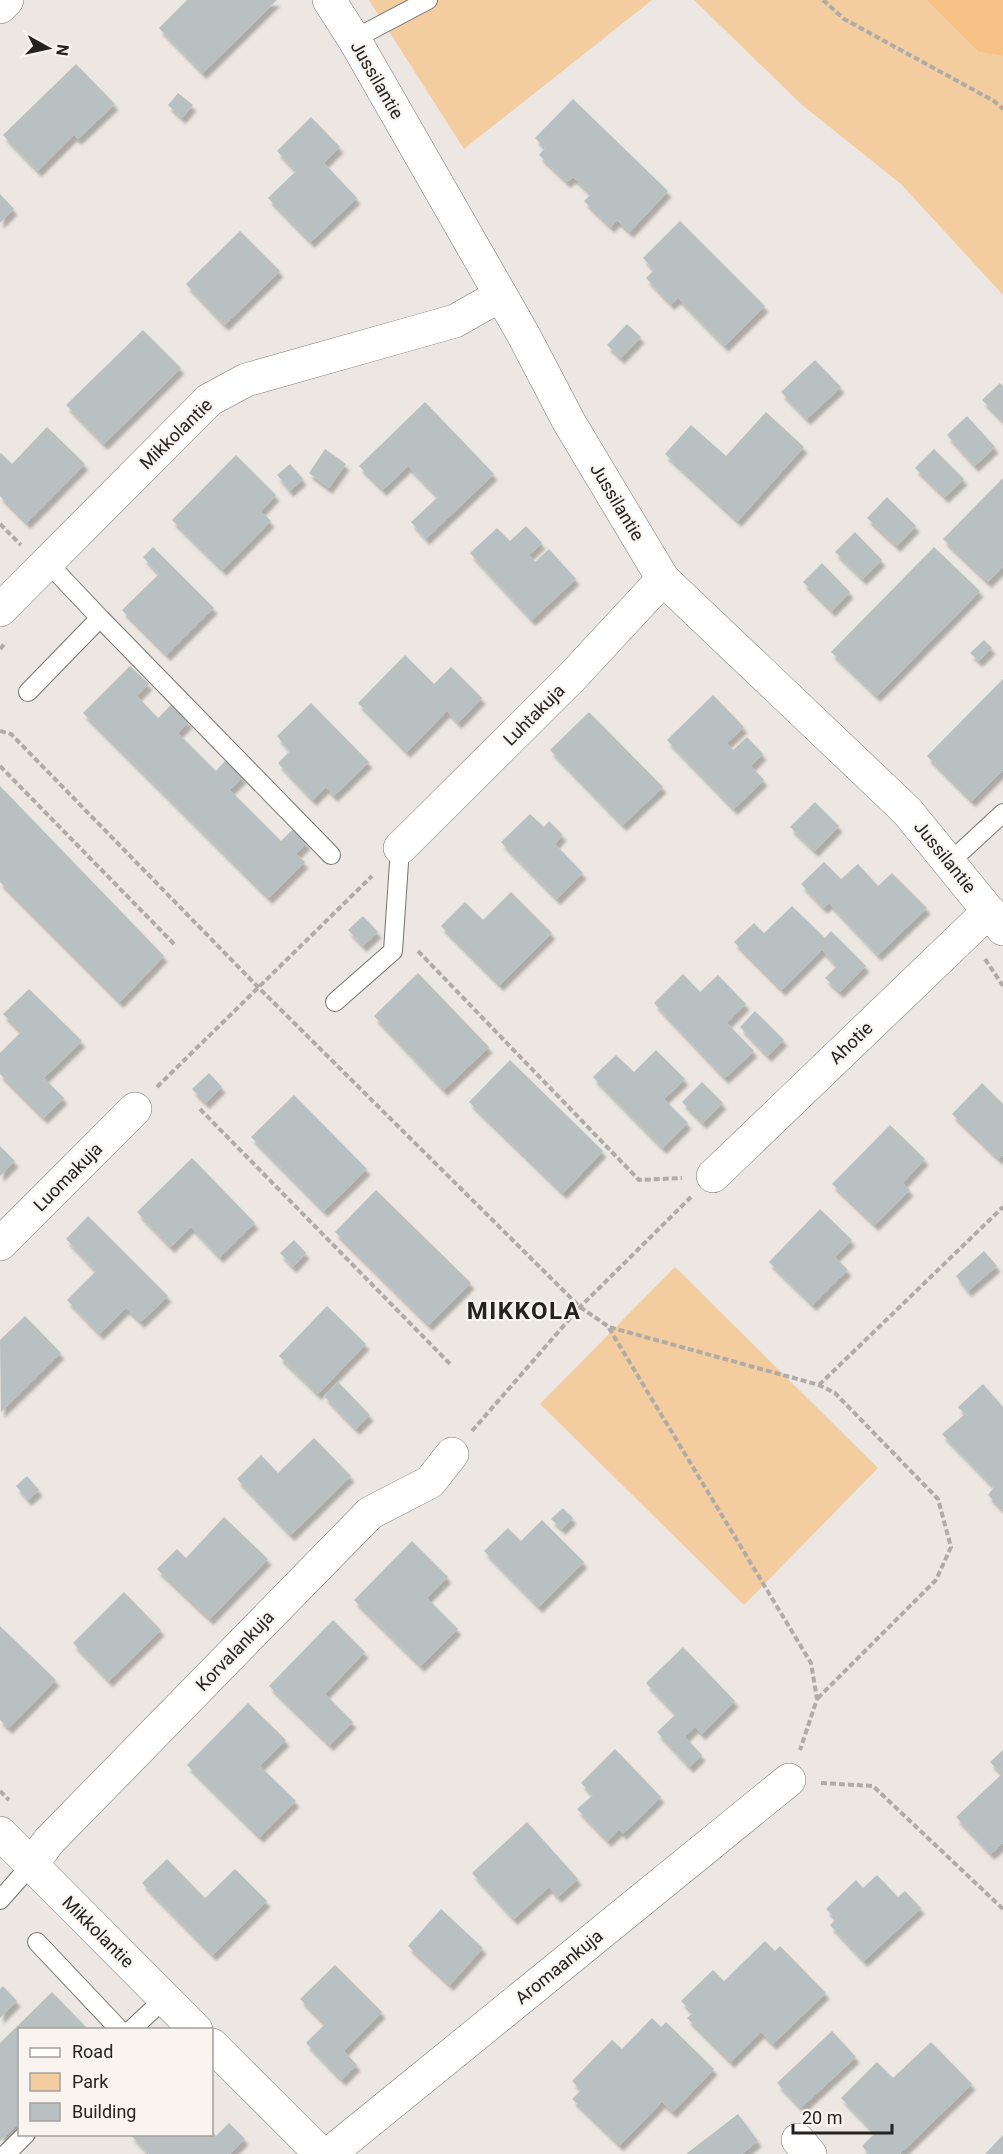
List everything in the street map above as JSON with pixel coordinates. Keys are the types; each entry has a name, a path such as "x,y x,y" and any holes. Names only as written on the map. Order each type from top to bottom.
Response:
{"street":[{"path":"0,7 7,0"},
{"name":"Jussilantie","path":"329,0 354,39 499,296 523,334 569,422 663,579 907,811 996,920"},
{"name":"Mikkolantie","path":"4,625 47,562 209,399 246,380 455,321 499,296"},
{"name":"Luhtakuja","path":"400,848 572,677 663,579"},
{"name":"Ahotie","path":"712,1176 996,920"},
{"name":"Luomakuja","path":"0,1244 135,1109"},
{"name":"Korvalankuja","path":"31,1864 49,1841 370,1512 430,1482 452,1454"},
{"name":"Aromaankuja","path":"329,2154 789,1780"},
{"name":"Mikkolantie","path":"0,1833 194,2028"},
{"path":"213,2046 321,2154"}],"lane":[{"path":"354,39 428,0"},
{"path":"47,562 331,855"},
{"path":"28,692 100,618"},
{"path":"950,862 1003,813"},
{"path":"335,1002 393,951 400,848"},
{"path":"0,1900 31,1864"},
{"path":"37,1942 118,2028"},
{"path":"132,2028 165,1998"},
{"path":"6,2154 24,2136"}],"path":[{"path":"823,0 844,19 994,101 1003,109"},
{"path":"0,648 4,625"},
{"path":"0,730 11,734 258,987 580,1307 609,1327 819,1385 835,1393 938,1499 951,1547 936,1580 817,1699 789,1780 873,1786 1003,1909"},
{"path":"0,766 175,945"},
{"path":"135,1109 400,848"},
{"path":"395,926 639,1180 712,1176"},
{"path":"200,1109 450,1364"},
{"path":"452,1454 580,1307 712,1176"},
{"path":"819,1385 1003,1207"},
{"path":"609,1327 810,1663 817,1699"}],"green space":[{"path":"369,0 652,0 464,149"},
{"path":"694,0 926,0 978,52 1003,56 1003,295 901,184 801,104"},
{"path":"675,1267 878,1468 744,1605 540,1404"}],"shaded area":[{"path":"926,0 1003,0 1003,56 978,52"}],"building":[{"path":"187,0 277,0 203,73 159,28"},
{"path":"76,64 115,104 78,139 74,135 38,171 3,135"},
{"path":"178,93 193,105 182,118 168,105"},
{"path":"573,99 668,191 630,232 617,220 611,227 584,201 591,194 573,177 567,182 539,155 545,148 535,138"},
{"path":"311,117 340,147 324,163 357,198 311,242 268,198 296,171 277,151"},
{"path":"0,194 14,209 0,223"},
{"path":"680,221 765,306 725,346 678,298 671,304 646,278 654,270 643,258"},
{"path":"240,231 280,271 225,325 186,284"},
{"path":"627,324 641,337 621,358 607,345"},
{"path":"143,330 181,368 104,444 66,405"},
{"path":"815,360 841,387 807,419 781,392"},
{"path":"1000,383 1003,386 1003,421 982,400"},
{"path":"425,402 494,474 426,539 411,522 438,497 408,466 383,490 359,466"},
{"path":"766,412 804,447 738,521 665,454 691,425 726,456"},
{"path":"967,416 995,447 975,466 947,435"},
{"path":"47,427 85,464 27,523 0,496 0,454 12,464"},
{"path":"325,449 346,464 329,488 309,473"},
{"path":"934,449 964,479 945,497 915,468"},
{"path":"236,455 276,495 261,511 271,521 223,570 172,520"},
{"path":"290,464 303,479 290,491 277,475"},
{"path":"1003,478 1003,567 988,582 943,539"},
{"path":"887,497 916,526 897,546 867,518"},
{"path":"526,526 542,543 529,555 535,562 549,549 576,579 532,620 470,553 497,528 510,541"},
{"path":"855,532 882,560 863,579 835,552"},
{"path":"153,547 214,608 167,655 122,610 159,574 143,557"},
{"path":"934,547 980,591 877,696 831,652"},
{"path":"822,563 850,592 832,611 803,582"},
{"path":"984,640 992,648 979,661 970,653"},
{"path":"405,655 434,684 451,667 482,698 458,723 447,711 407,752 358,703"},
{"path":"130,666 149,684 137,696 158,718 171,705 189,722 178,733 216,771 226,760 243,777 230,790 281,841 293,829 307,843 296,854 305,862 269,898 83,713"},
{"path":"1003,679 1003,770 972,801 927,756"},
{"path":"713,695 744,727 727,743 733,750 747,737 763,754 751,766 764,780 734,809 667,740"},
{"path":"311,703 369,762 334,796 326,787 313,800 278,763 290,751 277,736"},
{"path":"589,712 663,787 623,825 550,750"},
{"path":"0,786 164,956 120,1002 0,882"},
{"path":"815,802 839,826 815,851 790,827"},
{"path":"530,814 544,827 549,821 563,835 555,844 583,873 557,899 501,842"},
{"path":"824,862 841,879 858,864 878,886 892,873 927,908 878,955 829,903 824,908 801,884"},
{"path":"511,892 552,933 500,985 441,926 465,902 483,920"},
{"path":"792,906 825,938 831,931 866,966 840,992 825,978 837,966 822,950 782,990 734,942 754,923 764,933"},
{"path":"363,916 378,932 363,946 348,930"},
{"path":"418,973 489,1047 444,1090 374,1016"},
{"path":"683,974 700,992 718,975 746,1004 727,1023 754,1051 725,1078 654,1003"},
{"path":"29,989 82,1041 44,1078 64,1098 44,1118 0,1074 0,1053 21,1032 3,1014"},
{"path":"755,1011 784,1040 768,1056 740,1027"},
{"path":"656,1050 685,1079 664,1099 688,1123 663,1148 593,1077 616,1055 634,1072"},
{"path":"510,1060 603,1151 563,1193 469,1102"},
{"path":"209,1073 222,1087 206,1103 192,1089"},
{"path":"702,1082 723,1103 703,1123 682,1102"},
{"path":"982,1083 1003,1104 1003,1155 999,1159 952,1114"},
{"path":"294,1095 367,1169 324,1211 251,1137"},
{"path":"890,1125 925,1159 903,1183 910,1190 875,1225 832,1184"},
{"path":"0,1146 15,1161 0,1176"},
{"path":"192,1158 255,1223 220,1257 191,1227 171,1247 137,1212"},
{"path":"376,1190 471,1283 429,1325 335,1232"},
{"path":"820,1209 852,1240 835,1257 848,1270 813,1305 769,1262"},
{"path":"88,1216 168,1296 141,1322 126,1308 100,1334 67,1300 96,1271 66,1239"},
{"path":"294,1240 306,1253 293,1267 280,1253"},
{"path":"984,1251 997,1266 968,1291 956,1276"},
{"path":"327,1306 366,1344 318,1394 279,1356"},
{"path":"25,1316 61,1353 1,1412 0,1340"},
{"path":"338,1382 370,1415 356,1429 324,1396"},
{"path":"983,1384 1003,1407 1003,1510 988,1495 994,1487 942,1434 965,1414 958,1407"},
{"path":"314,1438 351,1476 291,1535 237,1479 261,1455 278,1473"},
{"path":"27,1476 39,1490 28,1500 16,1486"},
{"path":"563,1508 573,1518 562,1529 551,1519"},
{"path":"224,1517 268,1559 210,1619 157,1569 177,1549 186,1558"},
{"path":"542,1520 584,1562 539,1607 484,1551 508,1528 521,1541"},
{"path":"412,1541 448,1577 427,1598 458,1629 421,1666 354,1600"},
{"path":"124,1592 161,1630 109,1681 73,1643"},
{"path":"333,1620 365,1652 325,1694 353,1722 330,1745 269,1686"},
{"path":"0,1626 56,1680 9,1728 0,1720"},
{"path":"683,1647 735,1701 702,1734 695,1727 685,1737 702,1755 690,1767 657,1732 676,1714 646,1683"},
{"path":"248,1703 286,1740 260,1766 296,1801 260,1837 187,1765"},
{"path":"615,1749 661,1797 623,1834 619,1830 608,1841 577,1809 593,1795 581,1783"},
{"path":"1003,1750 1003,1843 991,1854 956,1817 1002,1774 990,1762"},
{"path":"527,1822 578,1879 558,1897 549,1887 514,1919 472,1873"},
{"path":"167,1859 205,1898 235,1869 267,1901 213,1955 142,1883"},
{"path":"877,1875 898,1897 905,1891 921,1908 864,1961 830,1925 836,1919 826,1909 856,1880 863,1888"},
{"path":"441,1909 483,1948 450,1985 408,1946"},
{"path":"765,1941 775,1951 780,1946 826,1993 773,2044 761,2032 731,2062 687,2018 693,2013 681,2001 713,1970 724,1981"},
{"path":"335,1965 382,2012 344,2051 357,2065 342,2080 306,2043 325,2024 300,1999"},
{"path":"3,1986 17,2001 0,2018 0,1989"},
{"path":"52,1992 87,2028 18,2028 18,2124 0,2141 0,2043"},
{"path":"652,2018 661,2027 666,2022 714,2069 673,2112 662,2102 620,2145 572,2099 581,2090 572,2081 612,2040 622,2049"},
{"path":"832,2031 856,2057 801,2108 777,2083"},
{"path":"931,2042 972,2084 900,2154 869,2154 862,2146 875,2133 841,2098 877,2062 893,2078"},
{"path":"738,2114 758,2141 742,2154 686,2154"},
{"path":"229,2123 245,2139 230,2154 149,2154 132,2136 213,2136 213,2132 216,2136"},
{"path":"1003,2135 1003,2154 985,2154"}],"district":[{"name":"MIKKOLA","path":"524,1311"}]}
